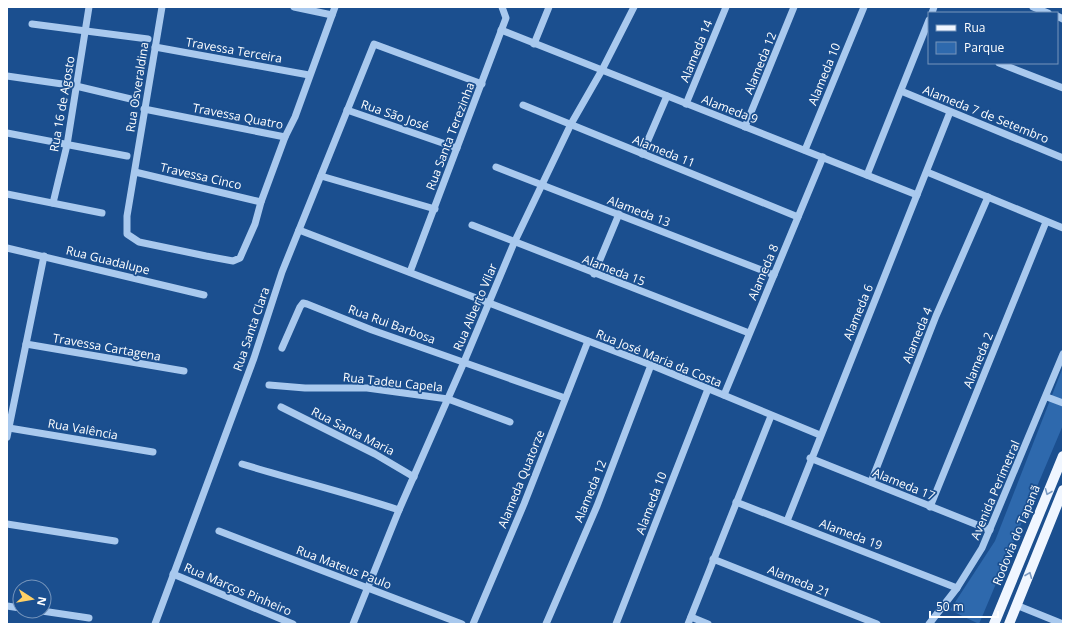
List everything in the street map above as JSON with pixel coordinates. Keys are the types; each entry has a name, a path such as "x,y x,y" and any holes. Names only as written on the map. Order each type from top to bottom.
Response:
{"main road":[{"name":"Rodovia do Tapanã","path":"994,624 1063,456"},
{"path":"1009,624 1063,490"}],"street":[{"name":"Rua 16 de Agosto","path":"53,203 67,145 89,7"},
{"name":"Rua Osveraldina","path":"162,7 127,216 127,234 139,242 233,261 240,258 255,224 261,202"},
{"path":"294,7 332,15"},
{"name":"Travessa Quatro","path":"144,109 285,138 310,75 334,7"},
{"name":"Rua Santa Terezinha","path":"410,272 506,18 502,7"},
{"path":"534,44 548,7"},
{"name":"Rua Alberto Vilar","path":"353,624 399,510 490,302 514,242 571,124 602,70 634,7"},
{"name":"Alameda 14","path":"686,104 726,7"},
{"name":"Alameda 12","path":"745,127 794,7"},
{"name":"Alameda 10","path":"804,150 864,7"},
{"path":"1033,7 1046,12"},
{"path":"32,24 148,39"},
{"name":"Alameda 9","path":"501,30 917,195"},
{"path":"868,175 901,91 926,34"},
{"name":"Rua Santa Clara","path":"155,624 228,429 282,272 374,44 482,84"},
{"name":"Travessa Terceira","path":"155,47 310,75"},
{"path":"1002,64 1063,88"},
{"path":"7,76 76,86 135,100"},
{"name":"Alameda 7 de Setembro","path":"901,91 1063,158"},
{"path":"642,154 667,96"},
{"name":"Alameda 11","path":"523,105 798,217"},
{"name":"Rua São José","path":"347,110 457,148"},
{"name":"Alameda 6","path":"787,521 810,458 917,195 928,172 950,112"},
{"path":"7,133 127,156"},
{"path":"261,202 285,138"},
{"name":"Alameda 8","path":"724,395 823,158"},
{"name":"Alameda 13","path":"496,167 774,275"},
{"name":"Travessa Cinco","path":"135,172 261,202"},
{"path":"928,172 1063,228"},
{"path":"321,176 435,209"},
{"path":"7,194 102,213"},
{"name":"Alameda 4","path":"871,482 936,316 988,197"},
{"path":"594,274 619,214"},
{"name":"Alameda 2","path":"930,506 1046,222"},
{"name":"Alameda 15","path":"472,225 594,274 750,333"},
{"path":"299,230 490,302"},
{"name":"Rua Guadalupe","path":"7,248 204,295"},
{"path":"7,437 44,256"},
{"name":"Rua José Maria da Costa","path":"490,302 651,365 820,435"},
{"name":"Rua Rui Barbosa","path":"282,348 301,305 307,304 372,330 565,398"},
{"name":"Alameda Quatorze","path":"473,624 524,504 588,341"},
{"name":"Travessa Cartagena","path":"26,344 184,371"},
{"name":"Avenida Perimetral","path":"929,624 957,588 975,560 990,530 1063,354"},
{"name":"Alameda 12","path":"546,624 597,506 651,365"},
{"name":"Rua Tadeu Capela","path":"269,385 305,388 367,388 448,399 510,422"},
{"name":"Alameda 10","path":"616,624 708,389"},
{"path":"1046,397 1063,403"},
{"name":"Rua Santa Maria","path":"281,407 375,454 414,477"},
{"path":"708,624 690,620 771,416"},
{"name":"Rua Valência","path":"9,428 153,452"},
{"name":"Alameda 17","path":"810,458 990,530"},
{"path":"242,464 314,486 357,496 399,510"},
{"name":"Alameda 19","path":"736,502 957,588"},
{"path":"7,524 115,541"},
{"name":"Rua Mateus Paulo","path":"218,531 462,624"},
{"name":"Alameda 21","path":"713,559 878,624"},
{"name":"Rua Marços Pinheiro","path":"174,574 293,624"},
{"path":"1016,605 1063,624"},
{"path":"52,612 89,618"}],"green space":[{"path":"1063,367 1063,425 979,624 950,610 995,541"}]}
